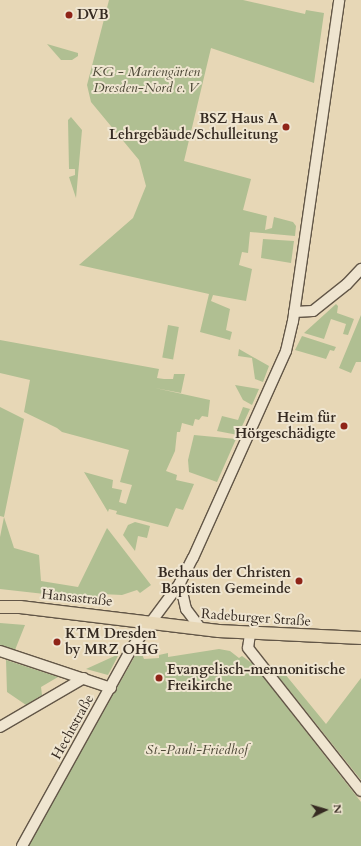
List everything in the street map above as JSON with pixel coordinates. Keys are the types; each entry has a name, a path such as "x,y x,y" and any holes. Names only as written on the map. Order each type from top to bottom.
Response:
{"main road":[{"name":"Hansastraße","path":"0,607 149,622"},
{"name":"Radeburger Straße","path":"149,622 250,634 361,638"}],"street":[{"name":"Hechtstraße","path":"22,846 111,688 131,649 149,622 180,583 193,558 286,350 294,312 339,3"},
{"path":"294,312 313,310 347,284 361,268"},
{"path":"180,583 183,604 201,629"},
{"path":"250,634 248,648 361,791"},
{"path":"0,651 111,688"},
{"path":"0,727 84,678"}],"green space":[{"name":"KG - Mariengärten Dresden-Nord e. V","path":"109,0 243,0 305,14 306,10 324,13 314,83 211,48 184,161 251,179 243,210 267,216 265,230 272,228 274,217 293,222 296,226 295,236 250,232 248,253 242,252 239,265 252,269 246,301 213,295 211,301 230,309 226,330 232,332 230,340 200,332 209,294 79,265 133,218 146,186 139,160 91,102 87,85"},
{"path":"47,44 78,53 78,56 72,60 61,60"},
{"path":"71,117 82,130 76,198 69,177 75,175 75,169 69,169 68,120"},
{"path":"263,239 294,241 291,263 261,258"},
{"path":"336,304 338,306 337,313 354,319 348,335 343,334 346,324 331,319 324,339 304,333"},
{"path":"361,315 361,362 356,362 351,373 339,368"},
{"path":"168,325 179,327 173,359 162,357"},
{"path":"302,336 336,347 334,351 330,350 326,359 295,350"},
{"path":"0,340 159,369 157,378 173,379 174,374 185,374 181,393 155,388 210,400 208,417 202,416 199,420 195,419 193,426 182,423 180,432 177,432 175,451 166,471 177,475 176,480 194,484 183,510 176,508 168,527 116,514 117,511 109,509 108,512 84,472 113,480 112,488 122,490 119,502 126,504 132,485 120,482 129,450 62,432 57,428 24,412 30,380 0,373"},
{"path":"239,349 269,366 263,382 255,379 252,358 238,356"},
{"path":"235,385 259,389 252,405 243,400"},
{"path":"0,407 24,419 4,517 0,516"},
{"path":"243,407 250,409 238,435 217,431 222,416 238,420"},
{"path":"194,435 236,439 217,482 189,472 188,460"},
{"path":"4,517 14,548 39,555 41,581 78,587 107,528 151,585 140,593 137,590 122,595 101,594 98,600 0,589 0,537"},
{"path":"135,522 150,526 147,538 138,536 135,551 123,535 128,525"},
{"path":"0,623 25,625 15,650 0,646"},
{"name":"St.-Pauli-Friedhof","path":"219,649 230,651 239,658 242,656 253,664 361,802 361,846 28,846 136,654 142,654 144,659 159,658 159,655 168,653 168,657"},
{"path":"119,654 108,675 86,669"},
{"path":"6,660 58,677 41,687 42,695 26,705 7,692"},
{"path":"280,668 326,724 361,678 361,780 278,676"}],"place":[{"name":"DVB","path":"69,15"},
{"name":"BSZ Haus A Lehrgebäude/Schulleitung","path":"286,127"},
{"name":"Heim für Hörgeschädigte","path":"344,426"},
{"name":"Bethaus der Christen Baptisten Gemeinde","path":"299,581"},
{"name":"KTM Dresden by MRZ OHG","path":"57,642"},
{"name":"Evangelisch-mennonitische Freikirche","path":"159,678"}]}
